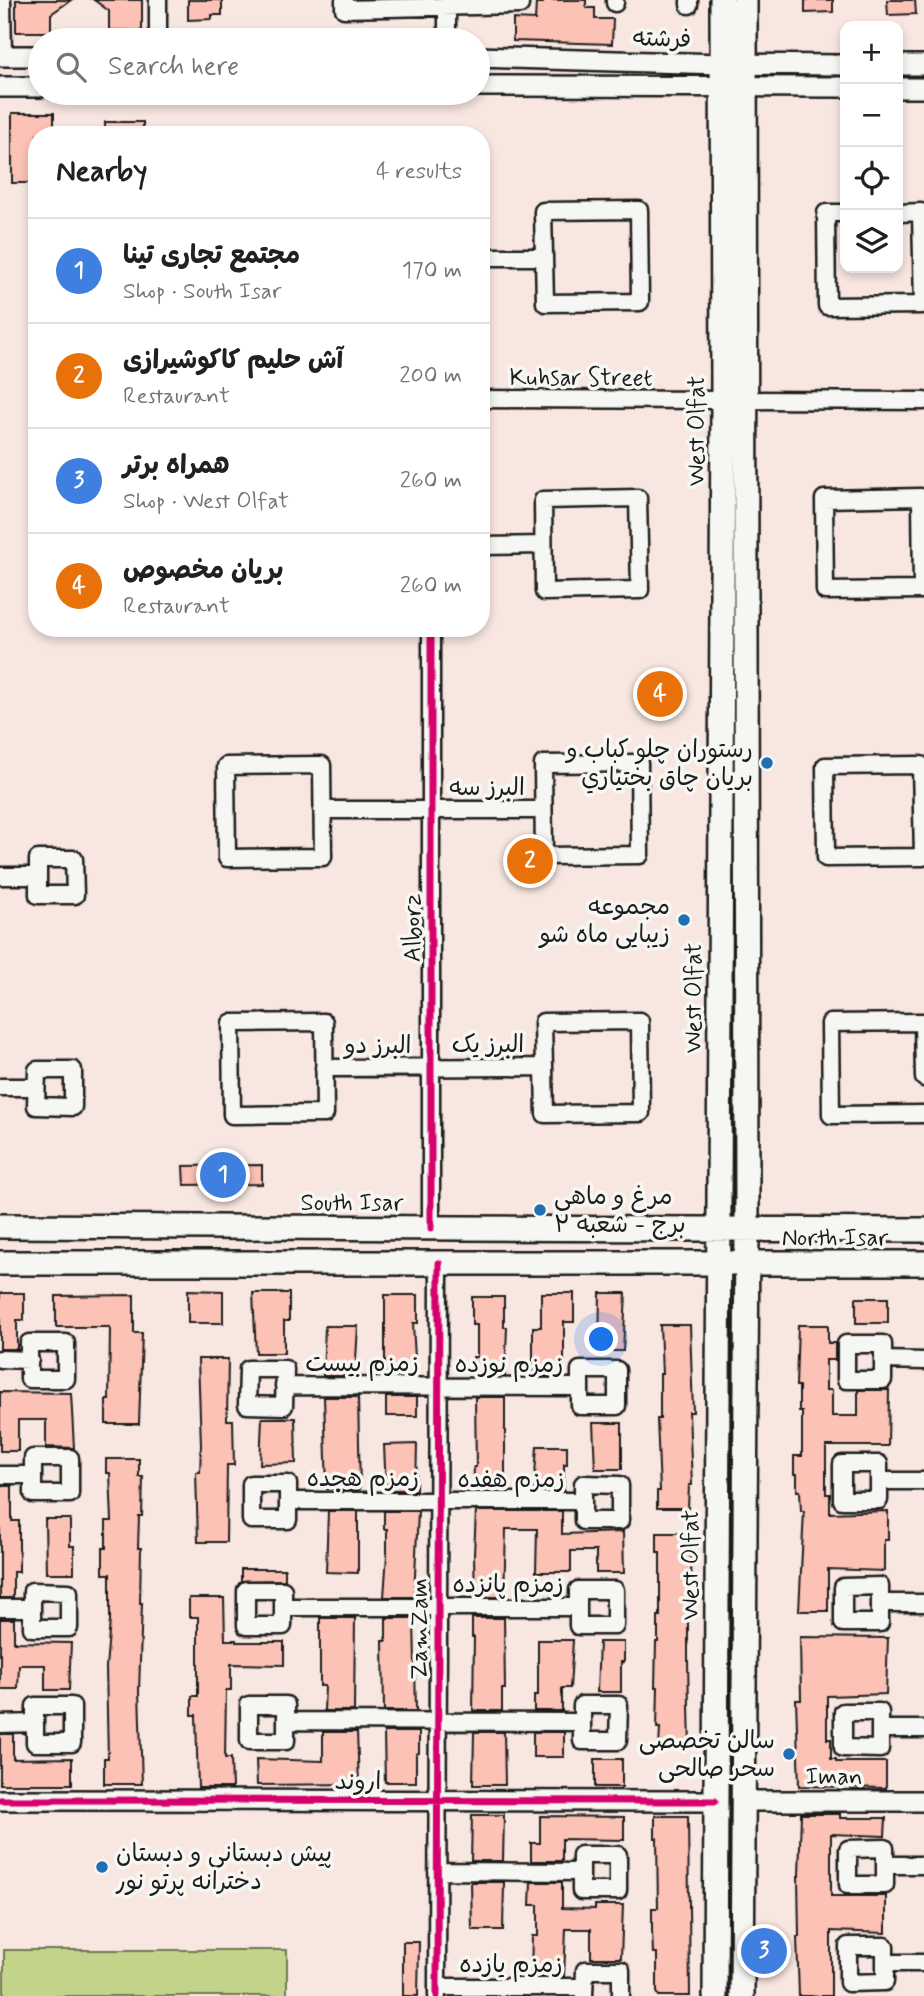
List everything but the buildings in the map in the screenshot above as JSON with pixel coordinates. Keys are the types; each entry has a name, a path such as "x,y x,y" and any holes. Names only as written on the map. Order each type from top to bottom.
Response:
{"main road":[{"name":"West Olfat","path":"722,0 733,75 734,400 747,1229 742,1996"},
{"name":"West Olfat","path":"733,75 744,0"},
{"name":"West Olfat","path":"715,1996 719,1230 734,400"},
{"name":"South Isar","path":"0,1226 747,1229"},
{"name":"North Isar","path":"747,1229 924,1230"},
{"path":"0,1263 746,1263"},
{"name":"North Isar","path":"746,1263 924,1263"}],"street":[{"path":"2,0 1,56 28,56"},
{"path":"158,0 158,28"},
{"path":"344,0 344,9 438,4 520,5 520,0"},
{"path":"438,4 444,28"},
{"name":"فرشته","path":"490,58 733,75 840,87"},
{"name":"فرشته","path":"490,85 733,75 840,65"},
{"path":"903,65 924,65"},
{"path":"0,88 28,88"},
{"path":"903,88 924,88"},
{"path":"639,210 640,302 545,303 544,257 543,211 639,210"},
{"path":"840,213 826,213 827,306 923,304 922,212 903,212"},
{"path":"490,257 544,257"},
{"name":"Kuhsar Street","path":"490,399 924,401"},
{"path":"921,497 923,544 922,590 825,591 824,499 921,497"},
{"path":"638,498 640,590 544,592 543,545 543,499 638,498"},
{"path":"490,546 543,545"},
{"name":"Alborz","path":"431,637 431,1228"},
{"path":"639,763 640,855 544,856 543,810 543,764 639,763"},
{"path":"322,765 323,810 323,857 227,858 226,766 322,765"},
{"path":"921,765 923,810 923,857 827,858 825,766 921,765"},
{"name":"البرز سه","path":"323,810 543,810"},
{"path":"0,876 38,876"},
{"path":"640,1021 641,1113 545,1114 544,1067 543,1022 640,1021"},
{"path":"324,1022 324,1068 325,1114 232,1115 231,1023 324,1022"},
{"path":"924,1079 923,1022 830,1023 831,1115 924,1114"},
{"name":"البرز یک","path":"431,1067 544,1067"},
{"name":"البرز دو","path":"324,1068 431,1067"},
{"path":"0,1087 36,1087"},
{"name":"ZamZam","path":"437,1992 439,1263"},
{"path":"0,1359 30,1360"},
{"path":"883,1360 924,1361"},
{"name":"زمزم بیست","path":"284,1386 439,1386"},
{"name":"زمزم نوزده","path":"439,1386 580,1387"},
{"path":"0,1475 33,1475"},
{"path":"879,1481 924,1481"},
{"name":"زمزم هجده","path":"288,1501 438,1501"},
{"name":"زمزم هفده","path":"438,1501 583,1502"},
{"path":"880,1603 924,1603"},
{"name":"زمزم پانزده","path":"283,1607 578,1607"},
{"path":"0,1608 32,1608"},
{"path":"286,1721 582,1722"},
{"path":"0,1724 35,1723"},
{"path":"880,1729 924,1729"},
{"name":"اروند","path":"0,1800 715,1801"},
{"name":"Iman","path":"743,1801 924,1801"},
{"path":"885,1865 924,1865"},
{"path":"437,1871 581,1872"},
{"path":"885,1963 924,1963"},
{"path":"584,1991 584,1970 621,1970 621,1996"},
{"name":"زمزم یازده","path":"437,1992 584,1991"}],"green space":[{"path":"4,1950 287,1950 287,1996 4,1996"}],"cycle path":[{"path":"431,637 431,1228"},
{"path":"437,1996 439,1263"},
{"path":"0,1800 715,1801"}],"place":[{"name":"بریان مخصوص","path":"660,694"},
{"name":"رستوران چلو كباب و بريان چاق بختياري","path":"767,763"},
{"name":"آش حلیم کاکوشیرازی","path":"530,861"},
{"name":"مجموعه زیبایی ماه شو","path":"684,920"},
{"name":"مجتمع تجاری تینا","path":"223,1175"},
{"name":"مرغ و ماهی برج - شعبه ۲","path":"540,1210"},
{"name":"سالن تخصصی سحر صالحی","path":"789,1754"},
{"name":"پیش دبستانی و دبستان دخترانه پرتو نور","path":"102,1867"},
{"name":"همراه برتر","path":"764,1951"}]}
